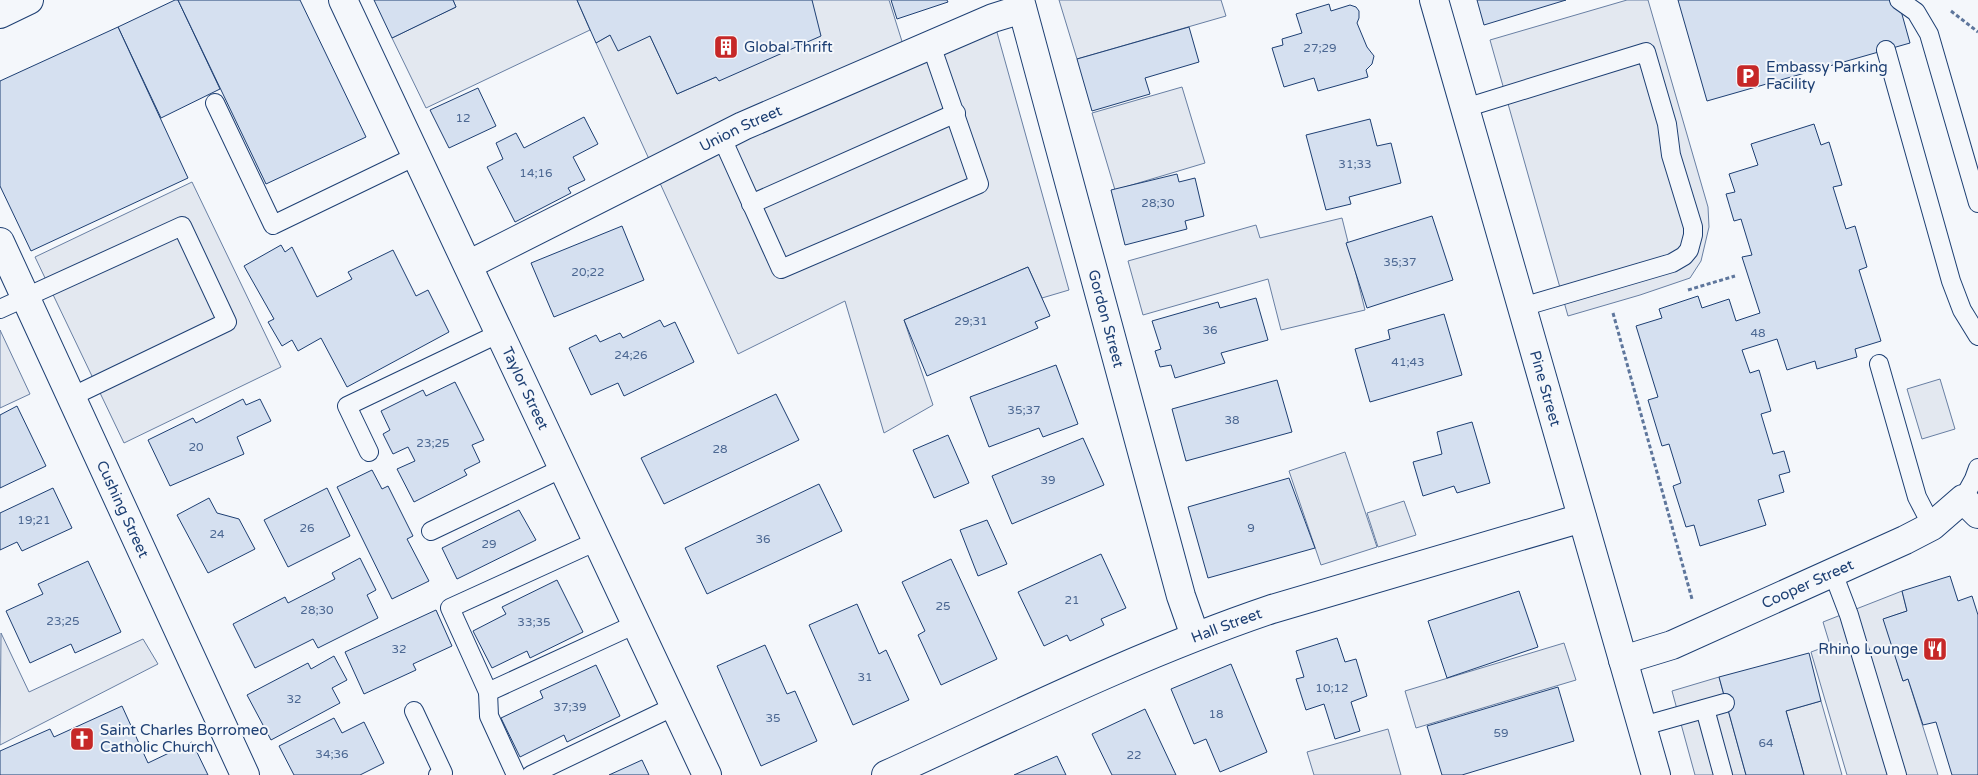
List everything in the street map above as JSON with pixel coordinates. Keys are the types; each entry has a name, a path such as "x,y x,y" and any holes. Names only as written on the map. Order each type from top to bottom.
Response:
{"street":[{"path":"0,14 29,0"},
{"name":"Taylor Street","path":"343,0 707,775"},
{"name":"Pine Street","path":"1434,0 1656,775"},
{"name":"Union Street","path":"468,265 721,136 993,18 1021,4"},
{"name":"Gordon Street","path":"1021,4 1181,596 1195,636"},
{"name":"Cushing Street","path":"0,242 245,775"},
{"name":"Cooper Street","path":"1623,660 1672,645 1834,573 1970,507"},
{"name":"Hall Street","path":"886,775 1195,636 1272,609 1582,518"}],"lane":[{"path":"1899,0 1916,12 1929,34 1978,203"},
{"path":"721,136 781,269 979,184 931,45"},
{"path":"1886,50 1956,296 1968,321 1978,336"},
{"path":"1465,108 1646,52 1666,124 1671,155 1692,218 1693,235 1689,250 1684,256 1672,263 1522,307"},
{"path":"215,103 273,225 416,156"},
{"path":"751,204 956,113"},
{"path":"0,309 26,299 182,226 227,322 71,398"},
{"path":"369,452 348,406 500,333"},
{"path":"1879,364 1917,497 1932,526"},
{"path":"431,531 563,468"},
{"path":"1970,507 1974,480 1978,468"},
{"path":"516,775 489,716 488,692 450,608 597,541"},
{"path":"1834,573 1849,615 1897,775"},
{"path":"488,692 636,624"},
{"path":"1642,726 1725,703"},
{"path":"531,775 675,706"},
{"path":"1705,709 1723,775"},
{"path":"414,710 443,773 438,775"}],"path":[{"path":"1944,5 1978,32"},
{"path":"1613,312 1693,603"}],"shaded area":[{"path":"453,0 577,0 590,30 426,108 392,38 456,7"},
{"path":"812,0 889,0 905,51 993,18 1069,290 1042,298 1028,267 904,320 933,405 884,433 845,301 738,354 596,43 610,35 650,36 677,94 716,77"},
{"path":"1059,0 1221,0 1226,16 1077,59"},
{"path":"1627,0 1648,0 1708,207 1709,227 1701,261 1690,278 1568,316 1490,40"},
{"path":"1182,87 1205,163 1115,190 1092,113"},
{"path":"192,182 281,367 124,443 35,257"},
{"path":"1342,218 1365,310 1281,330 1268,279 1143,315 1128,261 1256,225 1260,238"},
{"path":"0,330 30,394 0,408"},
{"path":"1940,379 1955,429 1922,439 1907,389"},
{"path":"1345,452 1377,547 1321,565 1289,471"},
{"path":"1404,501 1416,535 1378,547 1367,513"},
{"path":"1902,591 1907,611 1884,619 1903,681 1908,679 1938,775 1847,775 1811,652 1830,645 1823,622"},
{"path":"1,633 29,692 143,639 158,664 0,745"},
{"path":"1564,643 1576,680 1416,728 1405,691"},
{"path":"1719,677 1746,775 1695,775 1672,691"},
{"path":"1821,701 1842,775 1804,775 1786,711"},
{"path":"1388,729 1401,775 1314,775 1307,752"}],"building":[{"path":"178,0 220,89 161,118 118,27"},
{"path":"178,0 300,0 366,137 266,184"},
{"path":"374,0 453,0 456,7 392,38"},
{"name":"Global Thrift","path":"577,0 812,0 821,36 719,81 716,77 677,94 650,36 618,51 610,35 596,43"},
{"path":"891,0 947,0 948,2 897,19"},
{"path":"1477,0 1566,0 1484,25"},
{"name":"Embassy Parking Facility","path":"1678,0 1898,0 1910,43 1707,101"},
{"path":"1329,4 1331,11 1350,5 1356,7 1359,11 1357,23 1367,47 1374,56 1372,64 1366,70 1368,77 1318,91 1314,78 1284,87 1272,48 1283,45 1282,39 1302,33 1296,14"},
{"path":"118,27 188,178 31,251 0,186 0,81"},
{"path":"1189,27 1199,62 1145,78 1150,94 1092,111 1077,59"},
{"path":"478,88 496,126 449,148 430,110"},
{"path":"584,117 598,144 573,157 585,180 568,188 571,193 515,222 487,167 503,159 496,143 516,133 524,148"},
{"path":"1370,119 1377,146 1391,143 1401,183 1349,197 1351,204 1326,210 1306,135"},
{"path":"1814,124 1821,145 1829,142 1842,185 1833,187 1846,229 1855,226 1867,267 1859,270 1881,341 1855,349 1857,357 1817,369 1815,361 1787,370 1777,339 1742,350 1750,373 1759,370 1771,411 1761,414 1773,454 1784,451 1790,472 1779,475 1784,492 1758,500 1766,525 1700,546 1694,525 1686,527 1673,486 1681,483 1669,444 1662,446 1648,400 1658,397 1636,326 1662,318 1659,309 1698,296 1702,308 1729,299 1736,321 1760,313 1742,257 1752,255 1741,219 1734,221 1726,194 1735,192 1729,174 1758,165 1751,144"},
{"path":"1177,174 1179,182 1195,178 1204,216 1185,221 1187,229 1125,245 1111,190"},
{"path":"1432,216 1453,280 1367,308 1346,243"},
{"path":"622,226 644,280 554,317 531,263"},
{"path":"281,245 285,252 292,247 317,297 352,279 348,272 393,250 416,296 428,290 449,332 347,387 321,338 298,351 292,340 282,346 268,322 274,319 244,266"},
{"path":"1028,267 1050,316 1035,322 1038,328 927,376 904,320"},
{"path":"1256,298 1268,340 1221,353 1225,363 1175,378 1171,365 1160,367 1155,351 1161,349 1152,321 1218,302 1220,308"},
{"path":"1444,314 1462,375 1370,402 1355,349 1390,339 1388,330"},
{"path":"660,320 664,327 675,322 694,362 624,396 618,383 591,395 569,348 596,335 600,342 620,333 623,338"},
{"path":"1056,365 1078,424 1043,437 1039,428 989,447 970,397"},
{"path":"1277,380 1292,432 1186,461 1172,409"},
{"path":"455,382 484,440 472,445 480,462 464,470 467,475 414,502 397,469 415,461 408,447 393,454 383,434 390,430 381,411 423,390 426,396"},
{"path":"776,394 799,440 664,504 641,458"},
{"path":"243,399 246,405 260,399 271,421 237,437 244,454 170,486 148,440 193,418 196,423"},
{"path":"17,406 46,466 0,488 0,415"},
{"path":"1472,422 1490,483 1457,493 1454,486 1423,496 1413,462 1442,454 1437,432"},
{"path":"948,435 969,483 934,498 913,450"},
{"path":"1083,438 1104,485 1012,524 992,476"},
{"path":"372,470 382,489 388,486 413,536 407,539 429,581 392,599 337,487"},
{"path":"1289,478 1315,548 1208,578 1188,507"},
{"path":"819,484 842,531 707,594 685,548"},
{"path":"53,488 72,528 22,551 17,542 0,550 0,513"},
{"path":"327,488 350,536 288,567 264,520"},
{"path":"209,498 217,513 239,519 255,549 208,573 177,515"},
{"path":"519,510 536,540 457,579 442,548"},
{"path":"987,520 1007,564 978,576 960,530"},
{"path":"1101,554 1126,608 1101,619 1104,625 1070,641 1067,635 1044,646 1018,592"},
{"path":"360,558 376,590 367,595 378,618 318,648 313,639 255,668 233,624 285,597 288,603 335,579 332,573"},
{"path":"951,559 997,659 941,685 918,635 925,631 902,582"},
{"path":"88,561 121,632 75,653 71,644 30,663 6,611 43,594 38,584"},
{"name":"Rhino Lounge","path":"1950,576 1958,601 1972,596 1978,615 1978,775 1952,775 1936,722 1923,725 1908,679 1903,681 1883,619 1907,611 1902,591"},
{"path":"557,580 583,632 530,658 527,651 492,668 473,631 506,614 502,607"},
{"path":"1519,591 1538,647 1447,678 1428,621"},
{"path":"857,604 879,654 886,650 909,700 853,725 809,625"},
{"path":"436,610 452,646 413,664 416,670 364,694 345,652"},
{"path":"1337,638 1345,662 1356,659 1367,696 1351,702 1360,731 1335,739 1324,704 1306,710 1296,679 1304,677 1296,651"},
{"path":"765,645 787,694 795,691 817,741 761,766 717,666"},
{"path":"1809,653 1821,701 1786,711 1804,775 1746,775 1719,677"},
{"path":"334,656 347,680 332,688 340,703 271,740 247,695 308,663 311,669"},
{"path":"1231,664 1267,752 1220,772 1206,739 1194,744 1171,689"},
{"path":"596,665 620,716 567,742 564,735 520,757 501,718 543,698 540,691"},
{"path":"1558,687 1574,741 1462,775 1442,775 1427,726"},
{"name":"Saint Charles Borromeo Catholic Church","path":"122,706 148,763 192,742 208,775 0,775 0,751 50,729 54,737"},
{"path":"1145,709 1176,775 1112,775 1092,734"},
{"path":"334,718 342,733 364,722 384,763 360,775 294,775 279,746"},
{"path":"1057,756 1066,775 1014,775"},
{"path":"642,760 649,775 609,775"}],"place":[{"name":"Global Thrift","path":"726,47"},
{"name":"Embassy Parking Facility","path":"1748,76"},
{"name":"Rhino Lounge","path":"1935,649"},
{"name":"Saint Charles Borromeo Catholic Church","path":"82,739"}]}
